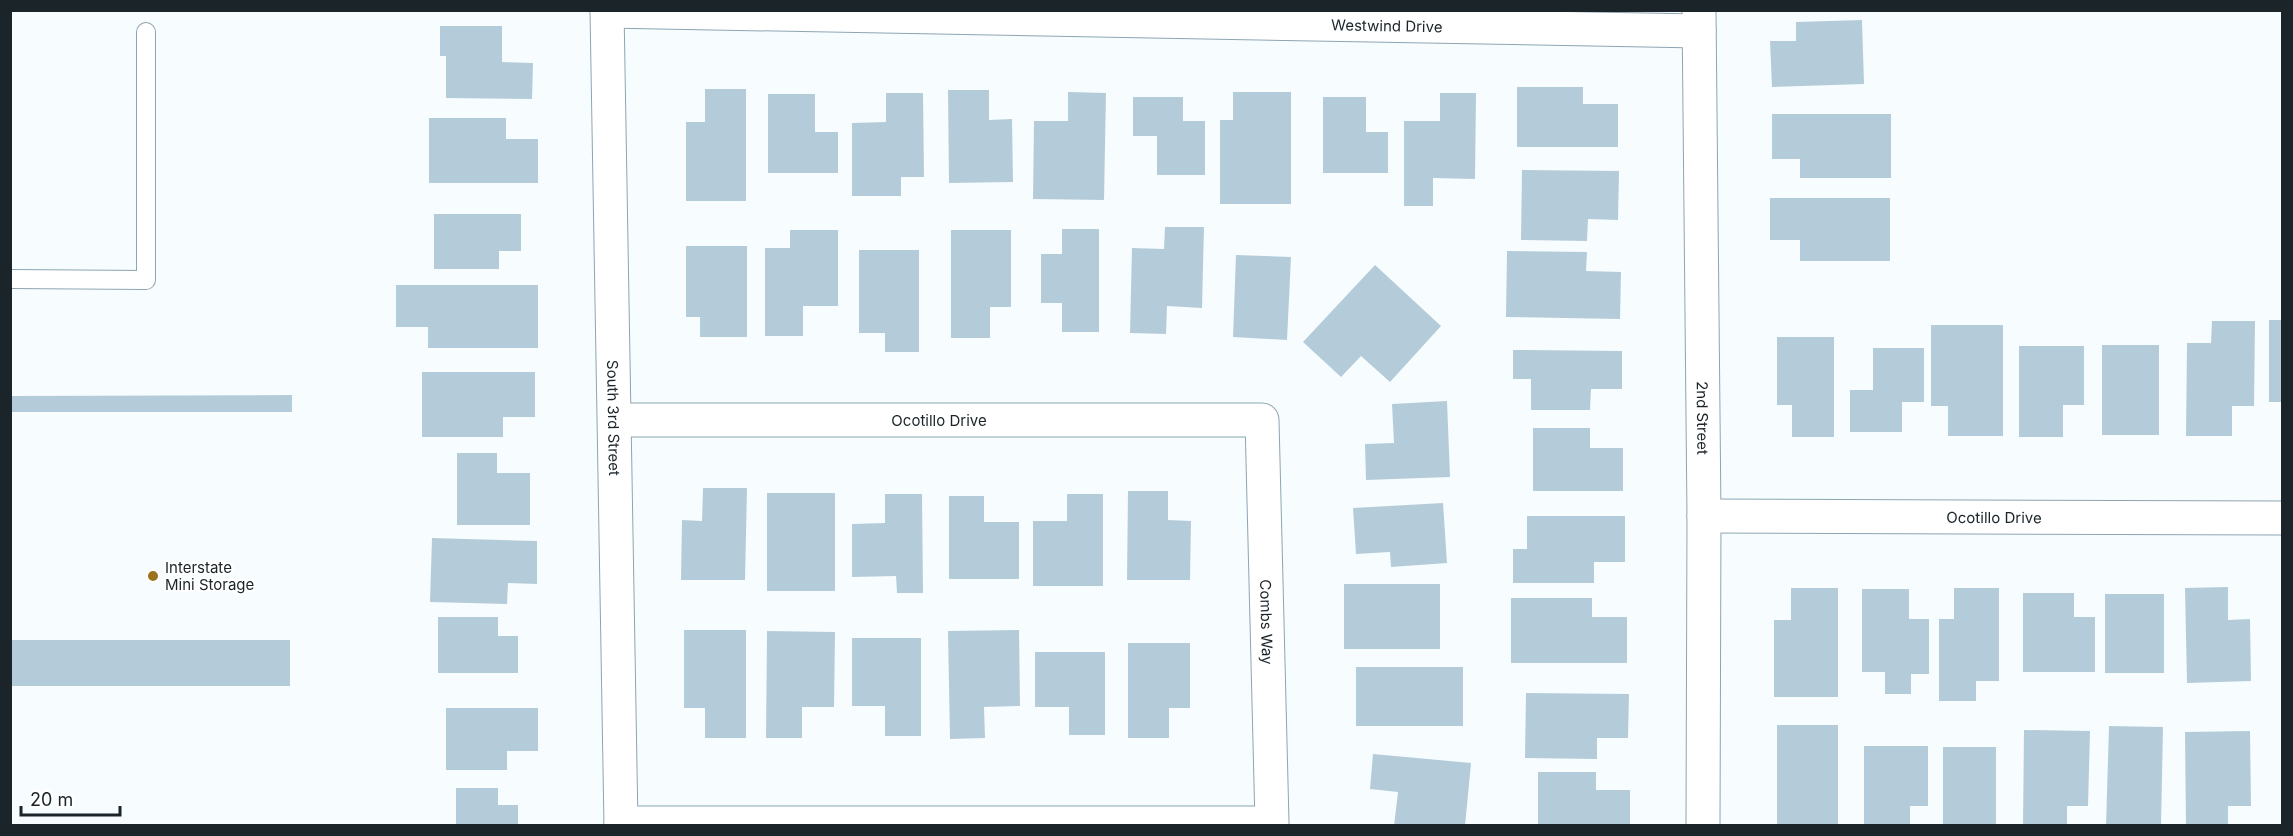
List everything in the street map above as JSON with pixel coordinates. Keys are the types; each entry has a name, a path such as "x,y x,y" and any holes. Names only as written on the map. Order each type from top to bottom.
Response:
{"street":[{"name":"Westwind Drive","path":"607,11 1700,21"},
{"name":"South 3rd Street","path":"607,11 621,824"},
{"name":"2nd Street","path":"1700,21 1704,516 1703,825"},
{"name":"Ocotillo Drive","path":"615,420 1262,420"},
{"name":"Combs Way","path":"621,824 1272,824 1262,420"},
{"name":"Ocotillo Drive","path":"1704,516 2283,518"}],"lane":[{"path":"10,279 146,280 146,32"}],"building":[{"path":"1862,20 1864,84 1772,87 1770,41 1796,41 1796,22"},
{"path":"440,26 502,26 502,62 533,63 532,99 446,98 446,56 440,56"},
{"path":"1517,87 1583,87 1583,104 1618,104 1618,147 1517,147"},
{"path":"705,89 746,89 746,201 686,201 686,122 705,122"},
{"path":"948,90 989,90 989,120 1012,119 1013,182 949,183"},
{"path":"1068,92 1106,93 1104,200 1033,199 1034,121 1068,121"},
{"path":"1233,92 1291,92 1291,204 1220,204 1220,120 1233,120"},
{"path":"886,93 923,93 924,177 901,177 901,196 852,196 852,123 886,122"},
{"path":"1440,93 1476,93 1475,179 1433,178 1433,206 1404,206 1404,121 1440,121"},
{"path":"768,94 815,94 815,132 838,132 838,173 768,173"},
{"path":"1133,97 1183,97 1183,121 1205,121 1205,175 1157,175 1157,136 1133,136"},
{"path":"1323,97 1366,97 1366,132 1388,132 1388,173 1323,173"},
{"path":"1772,114 1891,114 1891,178 1800,178 1800,159 1772,159"},
{"path":"429,118 506,118 506,139 538,139 538,183 429,183"},
{"path":"1522,170 1619,171 1618,220 1588,219 1587,241 1521,240"},
{"path":"1770,198 1890,198 1890,261 1800,261 1800,240 1770,240"},
{"path":"434,214 521,214 521,251 499,251 499,269 434,269"},
{"path":"1165,227 1204,227 1202,308 1167,306 1166,334 1130,333 1132,248 1164,249"},
{"path":"1062,229 1099,229 1099,332 1062,332 1062,303 1041,303 1041,254 1062,254"},
{"path":"790,230 838,230 838,306 803,306 803,336 765,336 765,248 790,248"},
{"path":"951,230 1011,230 1011,307 990,307 990,338 951,338"},
{"path":"686,246 747,246 747,337 700,337 700,317 686,317"},
{"path":"859,250 919,250 919,352 885,352 885,333 859,333"},
{"path":"1507,251 1587,252 1586,271 1621,272 1620,319 1506,317"},
{"path":"1236,255 1291,257 1287,340 1233,337"},
{"path":"1375,265 1441,326 1390,382 1361,356 1341,377 1303,342"},
{"path":"396,285 538,285 538,348 428,348 428,327 396,327"},
{"path":"2269,320 2282,320 2282,402 2269,402"},
{"path":"2212,321 2255,321 2254,406 2232,406 2232,436 2186,436 2187,343 2211,343"},
{"path":"1931,325 2003,325 2003,436 1948,436 1948,406 1931,406"},
{"path":"1777,337 1834,337 1834,437 1792,437 1792,405 1777,405"},
{"path":"2102,345 2159,345 2159,435 2102,435"},
{"path":"2019,346 2084,346 2084,405 2063,405 2063,437 2019,437"},
{"path":"1873,348 1924,348 1924,402 1902,402 1902,432 1850,432 1850,390 1873,390"},
{"path":"1513,350 1622,351 1622,389 1591,389 1590,410 1531,410 1531,379 1513,379"},
{"path":"422,372 535,372 535,417 503,417 503,437 422,437"},
{"path":"292,395 292,412 10,412 10,396"},
{"path":"1447,401 1450,477 1366,480 1365,444 1394,443 1392,404"},
{"path":"1533,428 1590,428 1590,448 1623,448 1623,491 1533,491"},
{"path":"457,453 497,453 497,473 530,473 530,525 457,525"},
{"path":"703,488 747,488 745,580 681,580 682,520 702,521"},
{"path":"1128,491 1168,491 1168,520 1191,521 1190,580 1127,580"},
{"path":"767,493 835,493 835,591 767,591"},
{"path":"885,494 922,494 923,593 897,593 896,576 852,577 852,524 885,523"},
{"path":"1067,494 1103,494 1103,586 1033,586 1033,521 1067,521"},
{"path":"949,496 984,496 984,522 1019,522 1019,579 949,579"},
{"path":"1443,503 1447,563 1391,567 1390,552 1356,554 1353,508"},
{"path":"1527,516 1625,516 1625,562 1594,562 1594,583 1513,583 1513,549 1527,549"},
{"path":"432,538 537,541 537,584 508,583 507,604 430,602"},
{"path":"1344,584 1440,584 1440,649 1344,649"},
{"path":"2228,587 2228,620 2250,619 2251,681 2187,683 2185,588"},
{"path":"1791,588 1838,588 1838,697 1774,697 1774,620 1791,620"},
{"path":"1954,588 1999,588 1999,681 1976,681 1976,701 1939,701 1939,619 1954,619"},
{"path":"1862,589 1909,589 1909,619 1929,619 1929,674 1911,674 1911,694 1885,694 1885,672 1862,672"},
{"path":"2023,593 2074,593 2074,617 2095,617 2095,672 2023,672"},
{"path":"2105,594 2164,594 2164,673 2105,673"},
{"path":"1511,598 1592,598 1592,617 1627,617 1627,663 1511,663"},
{"path":"438,617 498,617 498,636 518,636 518,673 438,673"},
{"path":"684,630 746,630 746,738 705,738 705,708 684,708"},
{"path":"1019,630 1020,706 984,707 985,738 950,739 948,631"},
{"path":"767,631 835,632 834,707 802,707 802,738 766,738"},
{"path":"852,638 921,638 921,736 885,736 885,706 852,706"},
{"path":"10,640 290,640 290,686 10,686"},
{"path":"1128,643 1190,643 1190,708 1169,708 1169,738 1128,738"},
{"path":"1035,652 1105,652 1105,735 1069,735 1069,707 1035,707"},
{"path":"1356,667 1463,667 1463,726 1356,726"},
{"path":"1526,693 1629,694 1628,738 1597,738 1597,759 1525,758"},
{"path":"446,708 538,708 538,751 507,751 507,770 446,770"},
{"path":"1777,725 1838,725 1838,826 1777,826"},
{"path":"2109,726 2163,727 2161,826 2106,826"},
{"path":"2024,730 2090,731 2088,806 2067,806 2067,826 2023,826"},
{"path":"2250,731 2251,806 2228,806 2228,826 2186,826 2185,732"},
{"path":"1864,746 1928,746 1928,806 1910,806 1910,826 1864,826"},
{"path":"1943,747 1996,747 1996,826 1943,826"},
{"path":"1373,754 1471,763 1465,826 1394,826 1398,792 1370,789"},
{"path":"1538,772 1596,772 1596,790 1630,790 1630,826 1538,826"},
{"path":"456,788 498,788 498,805 518,805 518,826 456,826"}],"place":[{"name":"Interstate Mini Storage","path":"153,576"}]}
